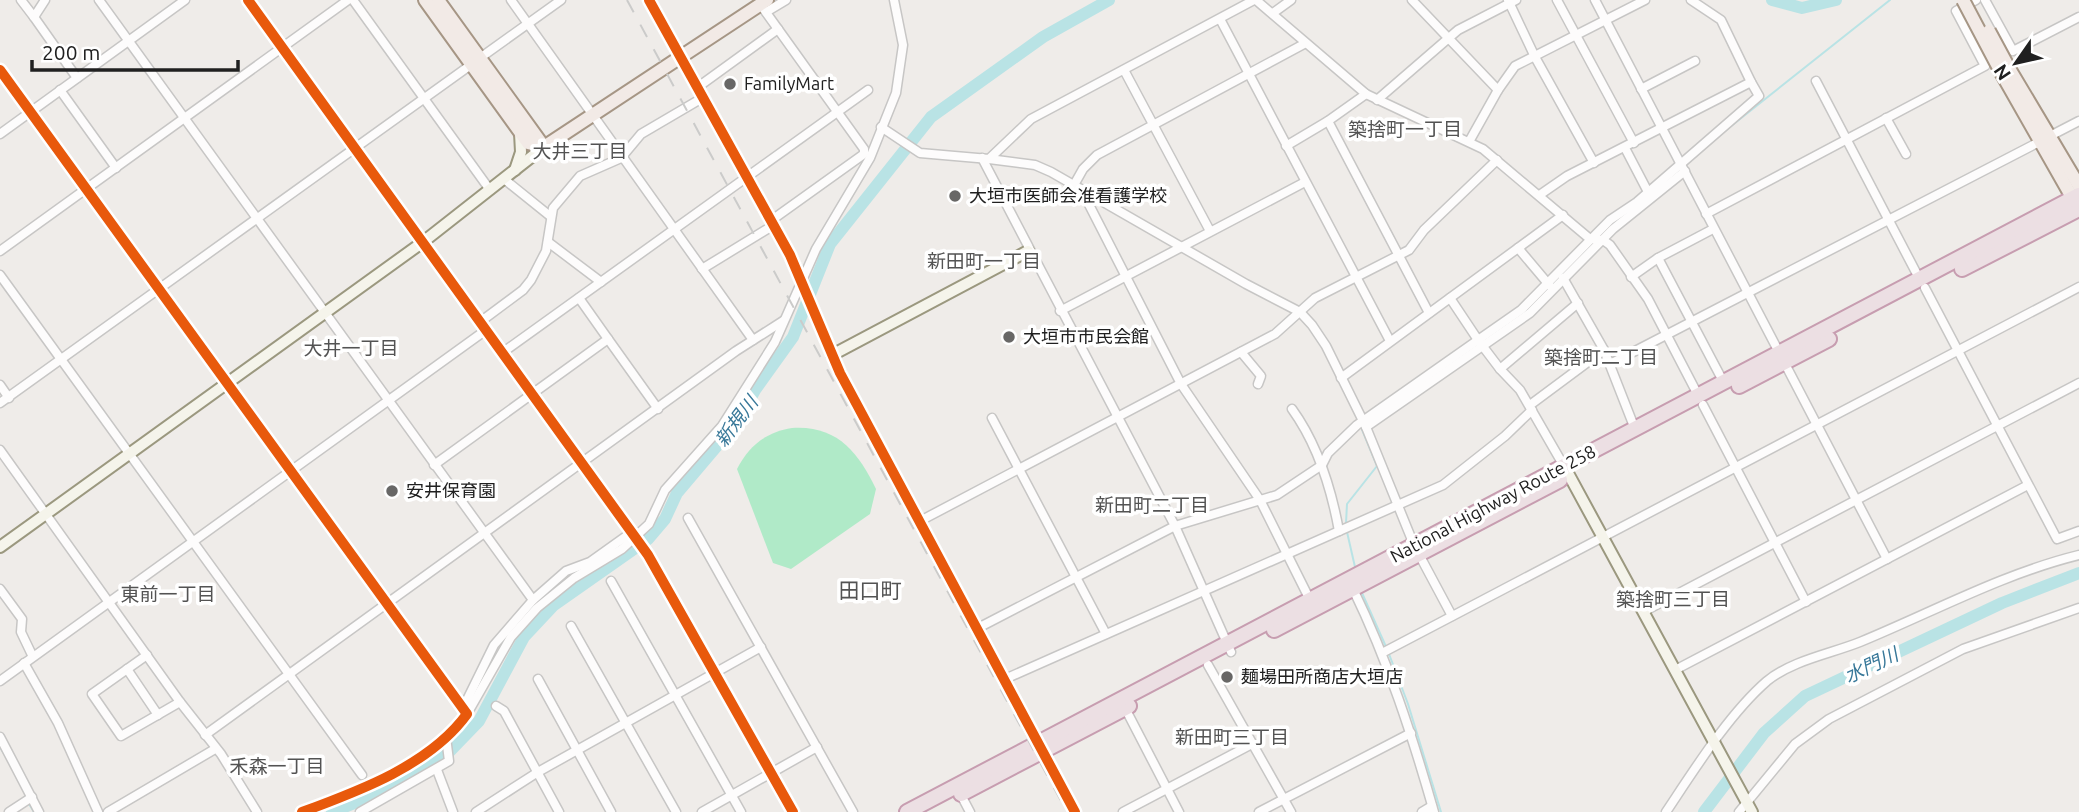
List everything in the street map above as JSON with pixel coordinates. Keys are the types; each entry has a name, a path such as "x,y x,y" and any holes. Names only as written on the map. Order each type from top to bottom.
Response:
{"highway":[{"name":"National Highway Route 258","path":"907,812 1125,708 1208,665 1229,648 1310,600 1417,550 2078,201"},
{"name":"National Highway Route 258","path":"1567,471 1635,429 1701,401 1724,383 1781,358"},
{"name":"National Highway Route 258","path":"927,812 1040,747 1229,648 1353,589 1417,550"}],"main road":[{"path":"425,0 544,147"},
{"path":"438,0 527,143 544,147 761,4"},
{"path":"1964,0 2078,201"},
{"path":"1974,0 2006,72"}],"street":[{"path":"22,0 77,78"},
{"path":"34,17 45,0"},
{"path":"99,0 533,600"},
{"path":"0,134 184,0"},
{"path":"248,0 635,535 793,812"},
{"path":"0,251 350,0 490,190"},
{"path":"511,0 624,155 753,340"},
{"path":"0,403 561,0"},
{"path":"649,0 772,222 805,286 832,355 1074,812"},
{"path":"786,0 761,4 867,156"},
{"path":"302,812 347,796 447,738 511,636 556,591 622,549 657,511 676,475 722,426 775,342 784,320 805,286 816,249 867,156 895,93 903,64 903,45 894,0"},
{"path":"985,158 1031,119 1255,0 1366,94 1470,141 1541,194 1590,239 1602,240 1610,245 1667,336 1806,602"},
{"path":"1273,13 1292,0"},
{"path":"1412,0 1498,90"},
{"path":"1557,0 1634,143"},
{"path":"1595,0 1887,559"},
{"path":"1470,141 1498,90 1515,66 1645,0"},
{"path":"1550,286 1563,278 1759,96 1721,20 1691,0"},
{"path":"1706,214 1985,66 1956,11 1974,0"},
{"path":"1985,0 2012,51 2079,17"},
{"path":"1377,100 1446,38 1512,1 1535,57 1594,163"},
{"path":"1220,19 1390,341"},
{"path":"698,87 778,29"},
{"path":"1304,44 1097,155 1083,169 1078,187 1181,384 1260,500 1310,600"},
{"path":"1641,89 1695,61"},
{"path":"0,70 465,711"},
{"path":"1125,70 1210,231"},
{"path":"1816,81 2057,539 2079,531"},
{"path":"1541,194 1567,176 1751,82"},
{"path":"60,90 116,168"},
{"path":"502,353 868,90"},
{"path":"1286,146 1366,94"},
{"path":"480,322 523,290 546,251 550,216 558,201 580,176 611,164 624,155 649,128 704,97"},
{"path":"1886,118 1906,154"},
{"path":"1328,121 1429,313"},
{"path":"1610,364 2079,121"},
{"path":"881,127 917,151 936,157 985,158 1035,166 1078,187 1300,312 1326,346 1365,424 1417,550 1452,616"},
{"path":"515,170 521,152 520,133"},
{"path":"0,547 423,242 544,147"},
{"path":"1625,148 1648,192"},
{"path":"702,269 769,228 772,222 867,156"},
{"path":"985,158 1028,251 1175,526 1229,648"},
{"path":"920,521 1275,334 1315,298 1409,250 1424,230 1497,160"},
{"path":"978,628 1175,526 1277,495 1322,465 1333,447 1480,343 1530,313 1590,239 1682,167"},
{"path":"504,179 550,216"},
{"path":"1060,310 1305,182"},
{"path":"1341,378 1563,215"},
{"path":"1631,277 1658,258 1713,229"},
{"path":"548,242 601,282"},
{"path":"1518,248 1550,286"},
{"path":"832,355 1028,251"},
{"path":"1658,258 1724,383"},
{"path":"0,275 362,775"},
{"path":"1563,278 1604,350 1635,429"},
{"path":"1382,653 2079,287"},
{"path":"579,298 658,409"},
{"path":"1450,298 1480,343 1514,382 1531,408 1748,803"},
{"path":"1500,369 1578,303"},
{"path":"205,735 784,320"},
{"path":"0,681 32,655 486,330"},
{"path":"434,465 608,339"},
{"path":"1005,679 1443,485 1505,436 1531,408 1604,350"},
{"path":"1241,352 1261,376 1258,384"},
{"path":"1643,612 2079,383"},
{"path":"0,385 9,398"},
{"path":"1292,409 1313,442 1322,465 1339,531"},
{"path":"992,418 1106,634"},
{"path":"0,450 215,749 257,812"},
{"path":"1675,670 2028,485"},
{"path":"688,517 853,812"},
{"path":"465,711 494,645 533,600 566,571 590,562 635,535"},
{"path":"1666,812 1751,696 1770,679 1792,666 1860,642 2015,574 2079,555"},
{"path":"611,581 741,812"},
{"path":"0,589 22,620 21,632 32,655"},
{"path":"1353,589 1382,653 1411,733 1433,809 1422,812"},
{"path":"1739,812 1795,744 1829,719 1963,649 2079,608"},
{"path":"571,626 676,812"},
{"path":"476,812 538,772 761,647"},
{"path":"147,655 92,694 121,736 180,702"},
{"path":"24,663 58,723 98,812"},
{"path":"1208,665 1291,812"},
{"path":"127,669 158,715"},
{"path":"538,679 611,812"},
{"path":"496,706 504,711 559,812"},
{"path":"1125,708 1179,812"},
{"path":"1259,812 1411,733"},
{"path":"0,737 29,799 39,812"},
{"path":"360,812 449,761 447,738"},
{"path":"1123,812 1252,744"},
{"path":"702,812 817,747"},
{"path":"108,812 215,749"},
{"path":"437,770 453,812"},
{"path":"961,794 970,812"},
{"path":"9,812 29,799"}],"green space":[{"path":"792,428 808,428 834,436 862,463 876,489 870,514 791,569 773,563 737,469 759,441"}],"waterway":[{"name":"新規川","path":"332,812 449,752 479,721 524,637 554,605 648,539 665,519 677,493 738,421 755,390 793,337 830,244 931,117 1043,37 1109,0"},
{"path":"1772,0 1802,8 1836,0"},
{"path":"1716,138 1890,0"},
{"path":"1605,231 1620,218"},
{"path":"1563,273 1571,265"},
{"path":"1346,523 1347,504 1377,466 1361,427"},
{"path":"1347,532 1355,567"},
{"name":"水門川","path":"1704,812 1764,733 1805,696 2002,603 2079,573"},
{"path":"1362,593 1387,649"},
{"path":"1389,654 1408,704 1441,812"},
{"path":"0,747 5,755"},
{"path":"29,804 34,812"}],"railway":[{"path":"627,0 1067,812"}],"cycle path":[{"path":"248,0 648,555 793,812"},
{"path":"649,0 790,255 840,373 1075,812"},
{"path":"0,70 467,714 452,732 414,762 370,785 302,812"}],"place":[{"name":"FamilyMart","path":"730,84"},
{"name":"大垣市医師会准看護学校","path":"955,196"},
{"name":"大垣市市民会館","path":"1009,337"},
{"name":"安井保育園","path":"392,491"},
{"name":"麺場田所商店大垣店","path":"1227,677"}],"district":[{"name":"築捨町一丁目","path":"1405,129"},
{"name":"大井三丁目","path":"580,151"},
{"name":"新田町一丁目","path":"984,261"},
{"name":"大井一丁目","path":"351,348"},
{"name":"築捨町二丁目","path":"1601,357"},
{"name":"新田町二丁目","path":"1152,505"},
{"name":"田口町","path":"870,591"},
{"name":"東前一丁目","path":"168,594"},
{"name":"築捨町三丁目","path":"1673,599"},
{"name":"新田町三丁目","path":"1232,737"},
{"name":"禾森一丁目","path":"277,766"}]}
